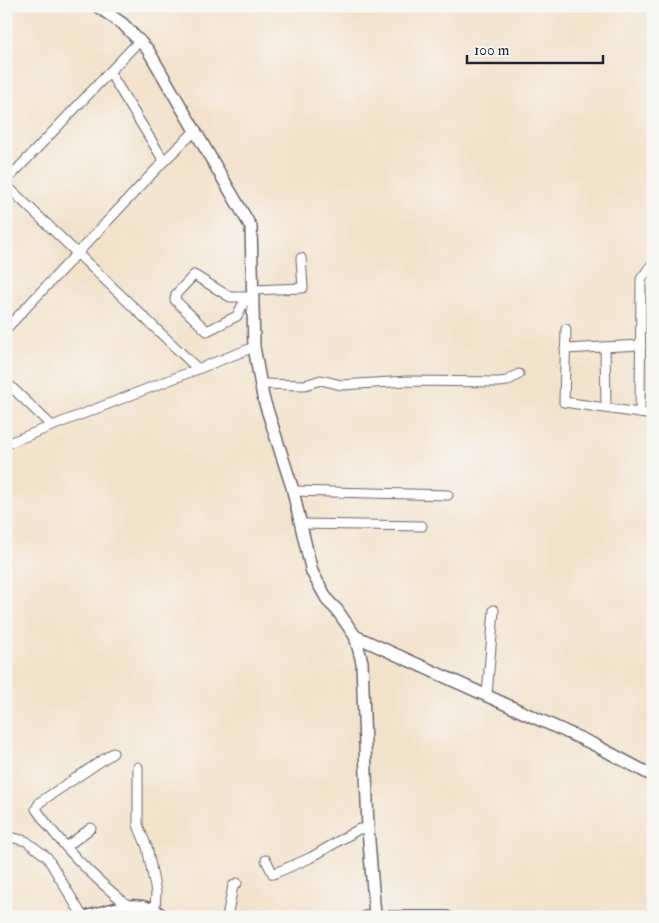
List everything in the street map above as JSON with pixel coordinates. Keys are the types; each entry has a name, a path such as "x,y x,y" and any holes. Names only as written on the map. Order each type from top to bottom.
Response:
{"street":[{"path":"97,6 123,24 148,50 251,227 251,295 254,347 272,432 292,490 312,572 328,601 355,636 362,662 368,828 368,916 447,917"},
{"path":"6,181 140,40"},
{"path":"110,73 164,161"},
{"path":"6,329 79,254 164,161 196,130"},
{"path":"6,185 198,369"},
{"path":"251,295 237,316 207,331 175,300 176,294 194,275 230,297 303,288 301,258"},
{"path":"640,413 641,279 653,263"},
{"path":"566,329 564,402 653,415"},
{"path":"565,349 640,345"},
{"path":"6,444 254,347"},
{"path":"605,347 606,408"},
{"path":"261,384 305,385 321,380 341,385 408,381 499,382 507,381 519,374"},
{"path":"6,382 52,426"},
{"path":"292,490 448,494"},
{"path":"301,524 422,526"},
{"path":"487,695 494,610"},
{"path":"355,636 593,744 653,776"},
{"path":"113,753 36,806 54,834 66,848 100,883 129,906"},
{"path":"138,767 138,825 147,847 156,892 155,909"},
{"path":"66,848 91,828"},
{"path":"266,860 273,874 310,858 359,829 368,828"},
{"path":"6,836 26,841 47,857 85,917 141,904 155,909 164,917"},
{"path":"227,917 233,886 237,883"}]}
